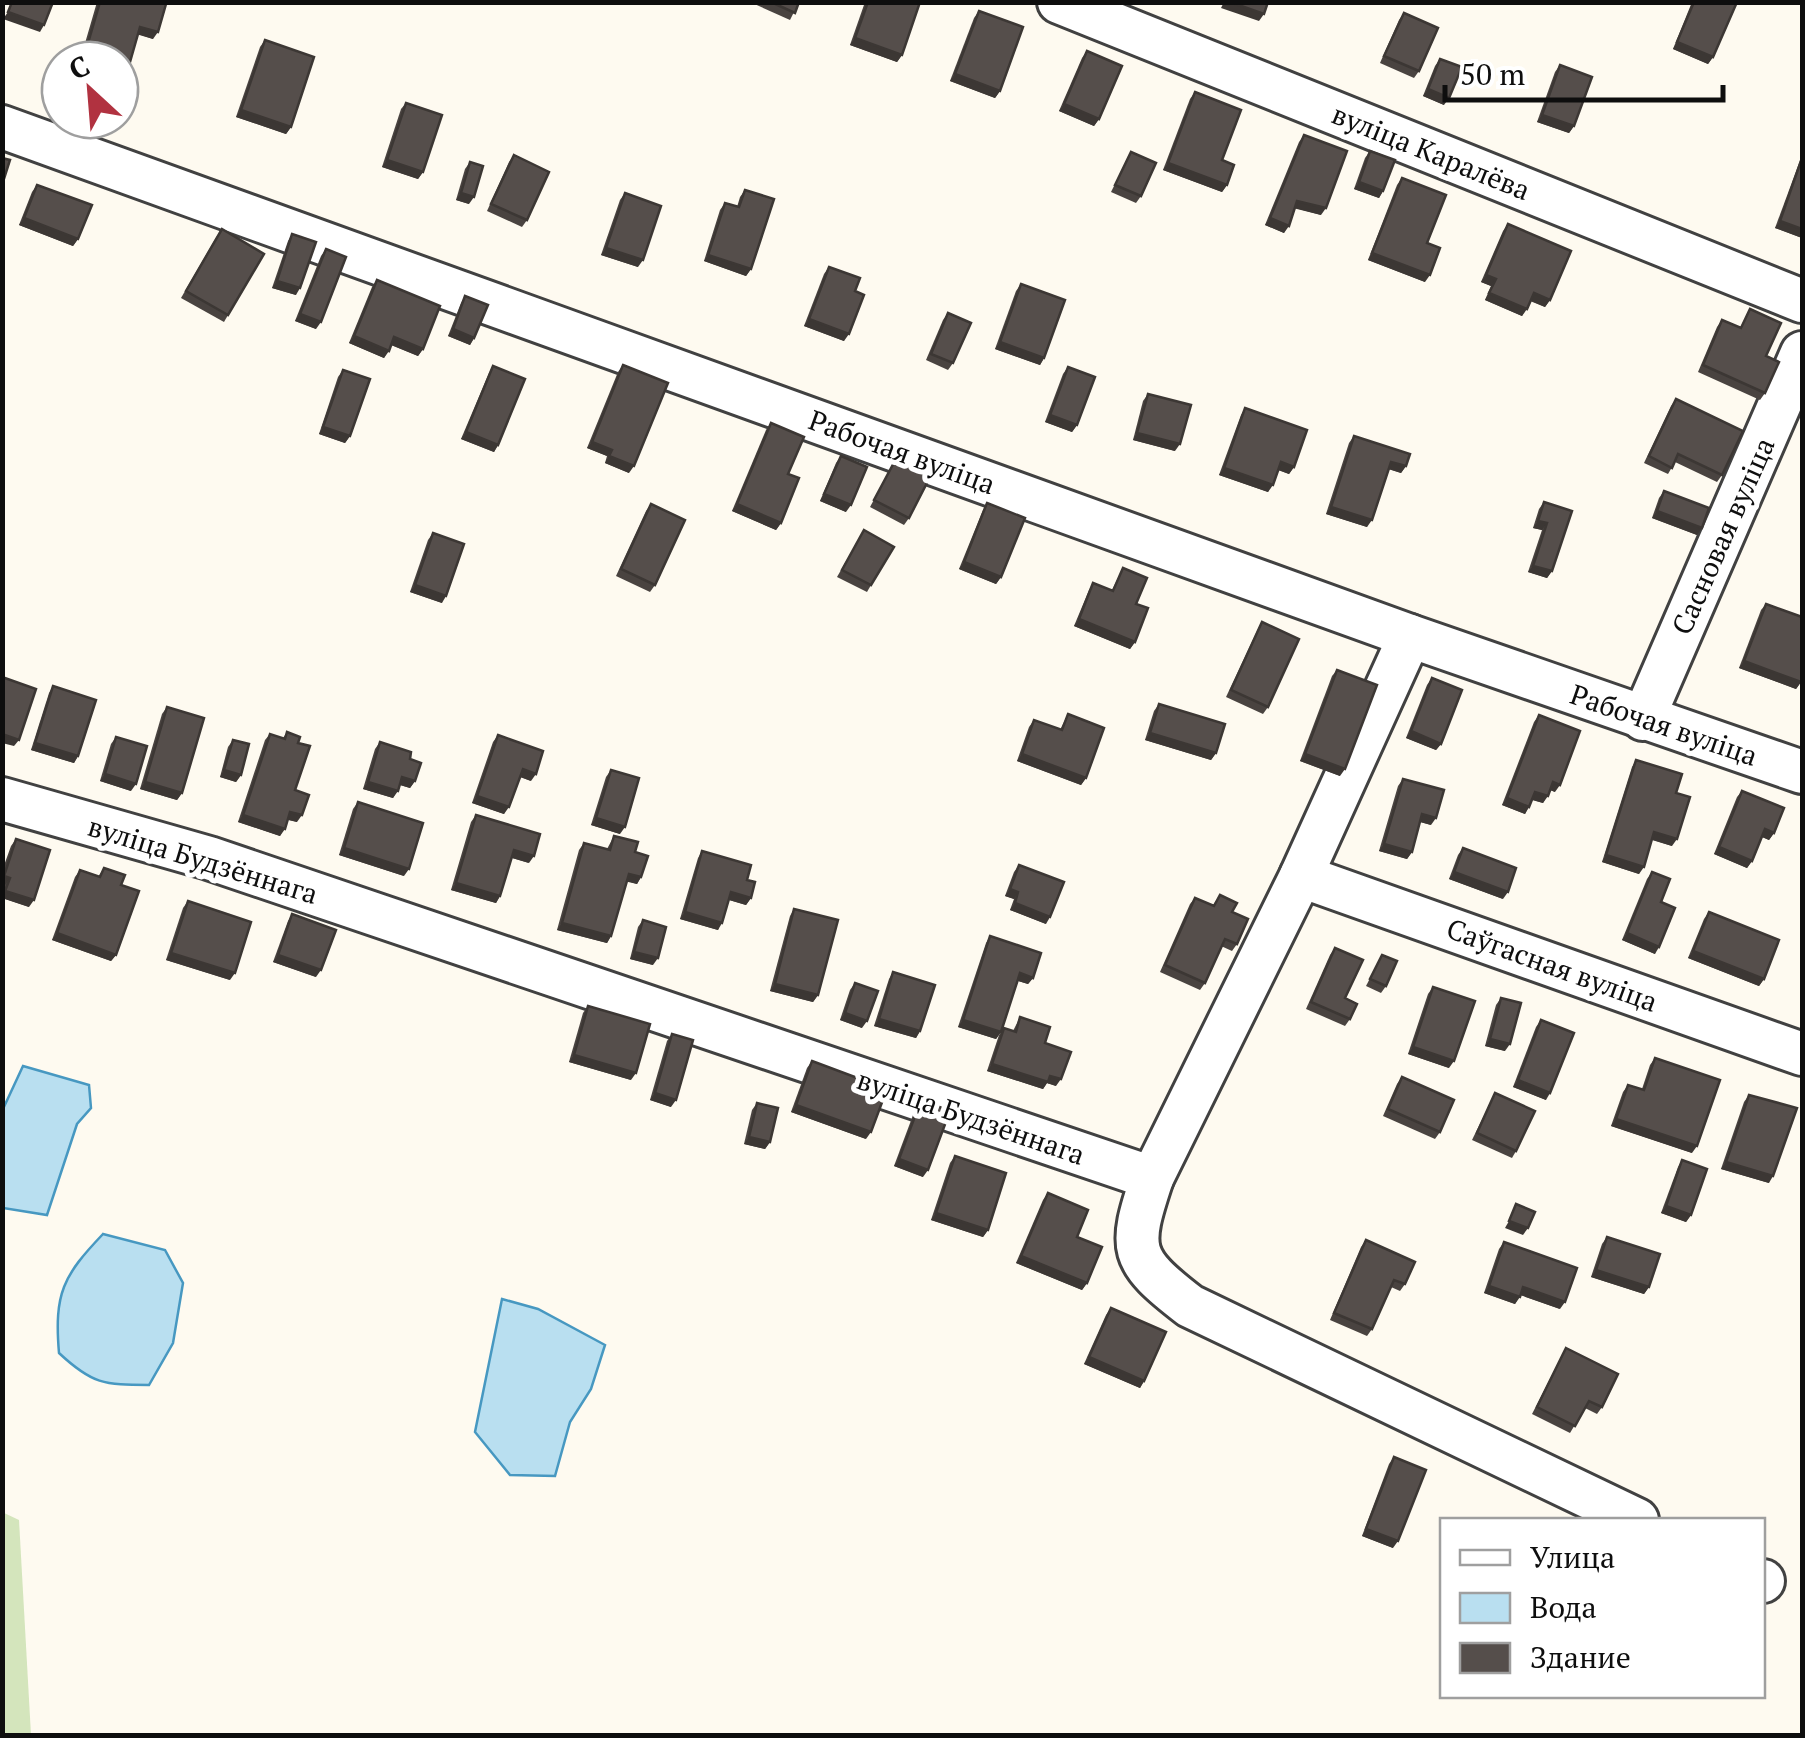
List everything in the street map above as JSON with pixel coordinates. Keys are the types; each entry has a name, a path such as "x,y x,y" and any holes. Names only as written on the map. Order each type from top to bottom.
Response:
{"street":[{"name":"вуліца Каралёва","path":"1059,2 1802,301"},
{"name":"Рабочая вуліца","path":"2,128 1410,636 1802,772"},
{"name":"Сасновая вуліца","path":"1643,719 1802,352"},
{"path":"1410,636 1301,876 1152,1178 1137,1222 1136,1242 1151,1276 1190,1306 1633,1518"},
{"name":"вуліца Будзённага","path":"2,798 209,858 1152,1178"},
{"name":"Саўгасная вуліца","path":"1301,876 1802,1054"}],"green space":[{"path":"2,1512 19,1520 31,1735 3,1735"}],"water":[{"path":"23,1066 89,1085 91,1108 77,1124 47,1215 3,1208 3,1109"},
{"path":"103,1234 165,1250 183,1283 173,1343 149,1385 100,1381 59,1353 58,1315 64,1287"},
{"path":"502,1299 538,1309 605,1345 591,1389 570,1422 555,1476 510,1475 475,1432"}],"building":[{"path":"12,2 53,2 44,25 8,12"},
{"path":"100,2 166,4 158,32 140,27 136,40 89,40"},
{"path":"771,2 799,2 795,13"},
{"path":"868,2 920,2 902,55 855,38"},
{"path":"1230,2 1268,2 1264,14"},
{"path":"1694,2 1737,2 1713,57 1677,42"},
{"path":"979,11 1023,27 1000,91 955,74"},
{"path":"1404,13 1438,28 1419,71 1384,56"},
{"path":"265,40 314,57 291,127 241,110"},
{"path":"1087,51 1122,66 1099,119 1064,104"},
{"path":"1440,59 1462,67 1449,98 1428,89"},
{"path":"1560,65 1592,77 1574,126 1542,115"},
{"path":"1195,92 1241,110 1222,160 1234,165 1227,185 1168,163"},
{"path":"406,103 442,115 423,172 387,160"},
{"path":"1304,135 1347,151 1326,208 1297,201 1289,226 1270,218"},
{"path":"1370,151 1395,160 1383,191 1359,182"},
{"path":"1131,152 1156,163 1141,196 1115,185"},
{"path":"514,155 549,172 527,220 491,204"},
{"path":"2,158 10,160 2,185"},
{"path":"1802,158 1802,229 1780,221"},
{"path":"470,162 483,166 474,197 461,193"},
{"path":"1402,178 1446,195 1427,243 1440,248 1430,275 1372,253"},
{"path":"37,185 92,205 78,239 24,218"},
{"path":"745,190 774,199 751,269 708,255 725,203 739,207"},
{"path":"625,193 661,206 643,260 606,248"},
{"path":"1508,224 1571,251 1550,300 1534,293 1527,309 1489,293 1496,279 1486,275"},
{"path":"222,229 264,254 228,315 186,291"},
{"path":"292,234 316,242 300,288 277,281"},
{"path":"326,249 346,257 321,322 300,314"},
{"path":"829,267 860,278 855,291 864,295 849,334 809,319"},
{"path":"377,280 440,306 423,349 394,337 389,351 354,336"},
{"path":"1021,284 1065,300 1044,358 1000,342"},
{"path":"465,296 488,305 474,338 453,329"},
{"path":"1750,309 1781,323 1766,356 1779,362 1765,393 1703,365 1722,320 1741,328"},
{"path":"948,313 971,323 953,363 931,354"},
{"path":"623,365 668,383 634,466 609,456 612,450 592,442"},
{"path":"493,366 525,379 498,445 466,432"},
{"path":"1068,367 1095,377 1077,425 1050,415"},
{"path":"343,370 370,379 350,436 323,427"},
{"path":"1148,394 1191,405 1180,444 1137,433"},
{"path":"1676,399 1743,431 1722,475 1678,454 1672,468 1649,456"},
{"path":"1245,408 1307,430 1294,467 1281,462 1273,485 1224,468"},
{"path":"771,423 804,437 788,474 799,478 781,523 737,504"},
{"path":"1354,436 1410,454 1406,466 1391,462 1372,520 1331,507"},
{"path":"841,456 867,467 851,505 824,494"},
{"path":"897,457 931,475 909,518 874,500"},
{"path":"1664,491 1709,508 1702,528 1657,511"},
{"path":"1544,502 1572,511 1552,571 1533,566 1547,523 1538,521"},
{"path":"987,503 1025,518 1001,577 964,562"},
{"path":"651,504 685,520 655,585 621,569"},
{"path":"864,530 894,547 871,585 842,570"},
{"path":"433,533 464,544 446,596 415,585"},
{"path":"1123,568 1147,578 1136,604 1148,608 1135,642 1079,619 1093,583 1113,591"},
{"path":"1766,604 1802,617 1801,682 1744,661"},
{"path":"1262,622 1299,639 1268,707 1231,690"},
{"path":"1337,670 1377,685 1345,769 1305,754"},
{"path":"2,677 36,689 19,740 2,734"},
{"path":"1432,678 1462,690 1441,744 1411,731"},
{"path":"53,686 96,700 78,756 35,743"},
{"path":"1159,704 1225,724 1216,753 1150,733"},
{"path":"167,707 204,718 182,793 145,782"},
{"path":"1068,714 1104,728 1086,778 1022,754 1034,720 1062,730"},
{"path":"1539,715 1580,731 1560,785 1553,782 1548,796 1535,792 1529,807 1507,798"},
{"path":"287,732 300,737 298,743 310,746 295,790 309,795 302,815 290,812 285,829 243,815 270,734 285,739"},
{"path":"498,735 543,751 536,774 523,769 509,807 477,796"},
{"path":"116,737 147,746 136,784 105,774"},
{"path":"233,740 249,744 241,775 224,770"},
{"path":"380,742 411,752 410,759 421,763 415,781 402,777 398,791 368,782"},
{"path":"1636,760 1682,774 1676,793 1690,797 1677,839 1654,832 1644,867 1606,855"},
{"path":"611,770 639,778 625,827 596,818"},
{"path":"1403,779 1444,790 1436,818 1422,814 1412,852 1384,844"},
{"path":"1742,791 1784,808 1774,833 1765,829 1752,861 1719,847"},
{"path":"358,802 423,823 409,869 344,848"},
{"path":"476,815 540,834 534,856 514,850 500,896 456,883"},
{"path":"614,836 638,842 635,852 648,856 641,877 629,874 611,936 562,923 584,843 610,850"},
{"path":"16,839 50,850 34,900 5,891 10,878 4,876"},
{"path":"1463,848 1516,868 1508,892 1454,872"},
{"path":"702,851 751,865 747,880 755,882 751,898 731,892 722,923 685,912"},
{"path":"1019,865 1064,882 1050,917 1015,903 1018,892 1010,889"},
{"path":"104,868 125,875 121,885 139,891 116,955 57,933 80,870 100,877"},
{"path":"1652,872 1670,879 1661,902 1675,908 1659,947 1627,933"},
{"path":"1220,895 1237,903 1232,912 1248,919 1237,944 1225,939 1205,983 1165,965 1195,898 1214,906"},
{"path":"188,901 251,922 235,973 171,953"},
{"path":"794,909 838,920 818,995 775,984"},
{"path":"1709,912 1779,940 1764,979 1693,951"},
{"path":"292,914 336,930 321,970 278,955"},
{"path":"643,920 666,927 658,958 634,952"},
{"path":"990,936 1041,953 1033,978 1020,973 1001,1032 963,1020"},
{"path":"1335,948 1363,960 1345,998 1357,1004 1350,1019 1311,1002"},
{"path":"1382,955 1397,961 1386,986 1370,979"},
{"path":"893,972 935,985 920,1031 879,1019"},
{"path":"855,983 878,991 867,1021 845,1013"},
{"path":"1433,987 1475,1001 1454,1061 1413,1047"},
{"path":"1501,998 1521,1003 1510,1044 1490,1039"},
{"path":"588,1006 650,1024 636,1073 574,1055"},
{"path":"1020,1017 1050,1027 1045,1043 1071,1052 1061,1079 1050,1076 1048,1082 992,1064 1004,1028 1016,1032"},
{"path":"1541,1020 1574,1033 1550,1093 1518,1080"},
{"path":"672,1034 693,1040 676,1100 655,1093"},
{"path":"1655,1058 1720,1080 1697,1146 1616,1119 1628,1085 1644,1090"},
{"path":"812,1061 887,1089 871,1132 796,1105"},
{"path":"1402,1077 1454,1100 1440,1132 1388,1109"},
{"path":"1495,1093 1535,1111 1516,1151 1477,1133"},
{"path":"1749,1095 1797,1108 1773,1176 1726,1162"},
{"path":"921,1100 950,1111 928,1170 899,1159"},
{"path":"757,1103 778,1108 770,1142 749,1137"},
{"path":"955,1156 1006,1173 988,1230 936,1213"},
{"path":"1682,1160 1707,1169 1691,1215 1666,1206"},
{"path":"1048,1193 1088,1210 1077,1237 1102,1247 1087,1283 1021,1256"},
{"path":"1516,1204 1535,1212 1528,1228 1509,1221"},
{"path":"1607,1237 1660,1254 1649,1287 1596,1270"},
{"path":"1366,1240 1415,1262 1405,1284 1394,1280 1372,1329 1334,1313"},
{"path":"1504,1242 1577,1268 1565,1302 1523,1287 1520,1297 1489,1286"},
{"path":"1111,1308 1166,1332 1144,1381 1089,1357"},
{"path":"1566,1348 1618,1374 1602,1407 1589,1401 1575,1426 1537,1407"},
{"path":"1394,1457 1426,1470 1398,1541 1366,1529"}]}
